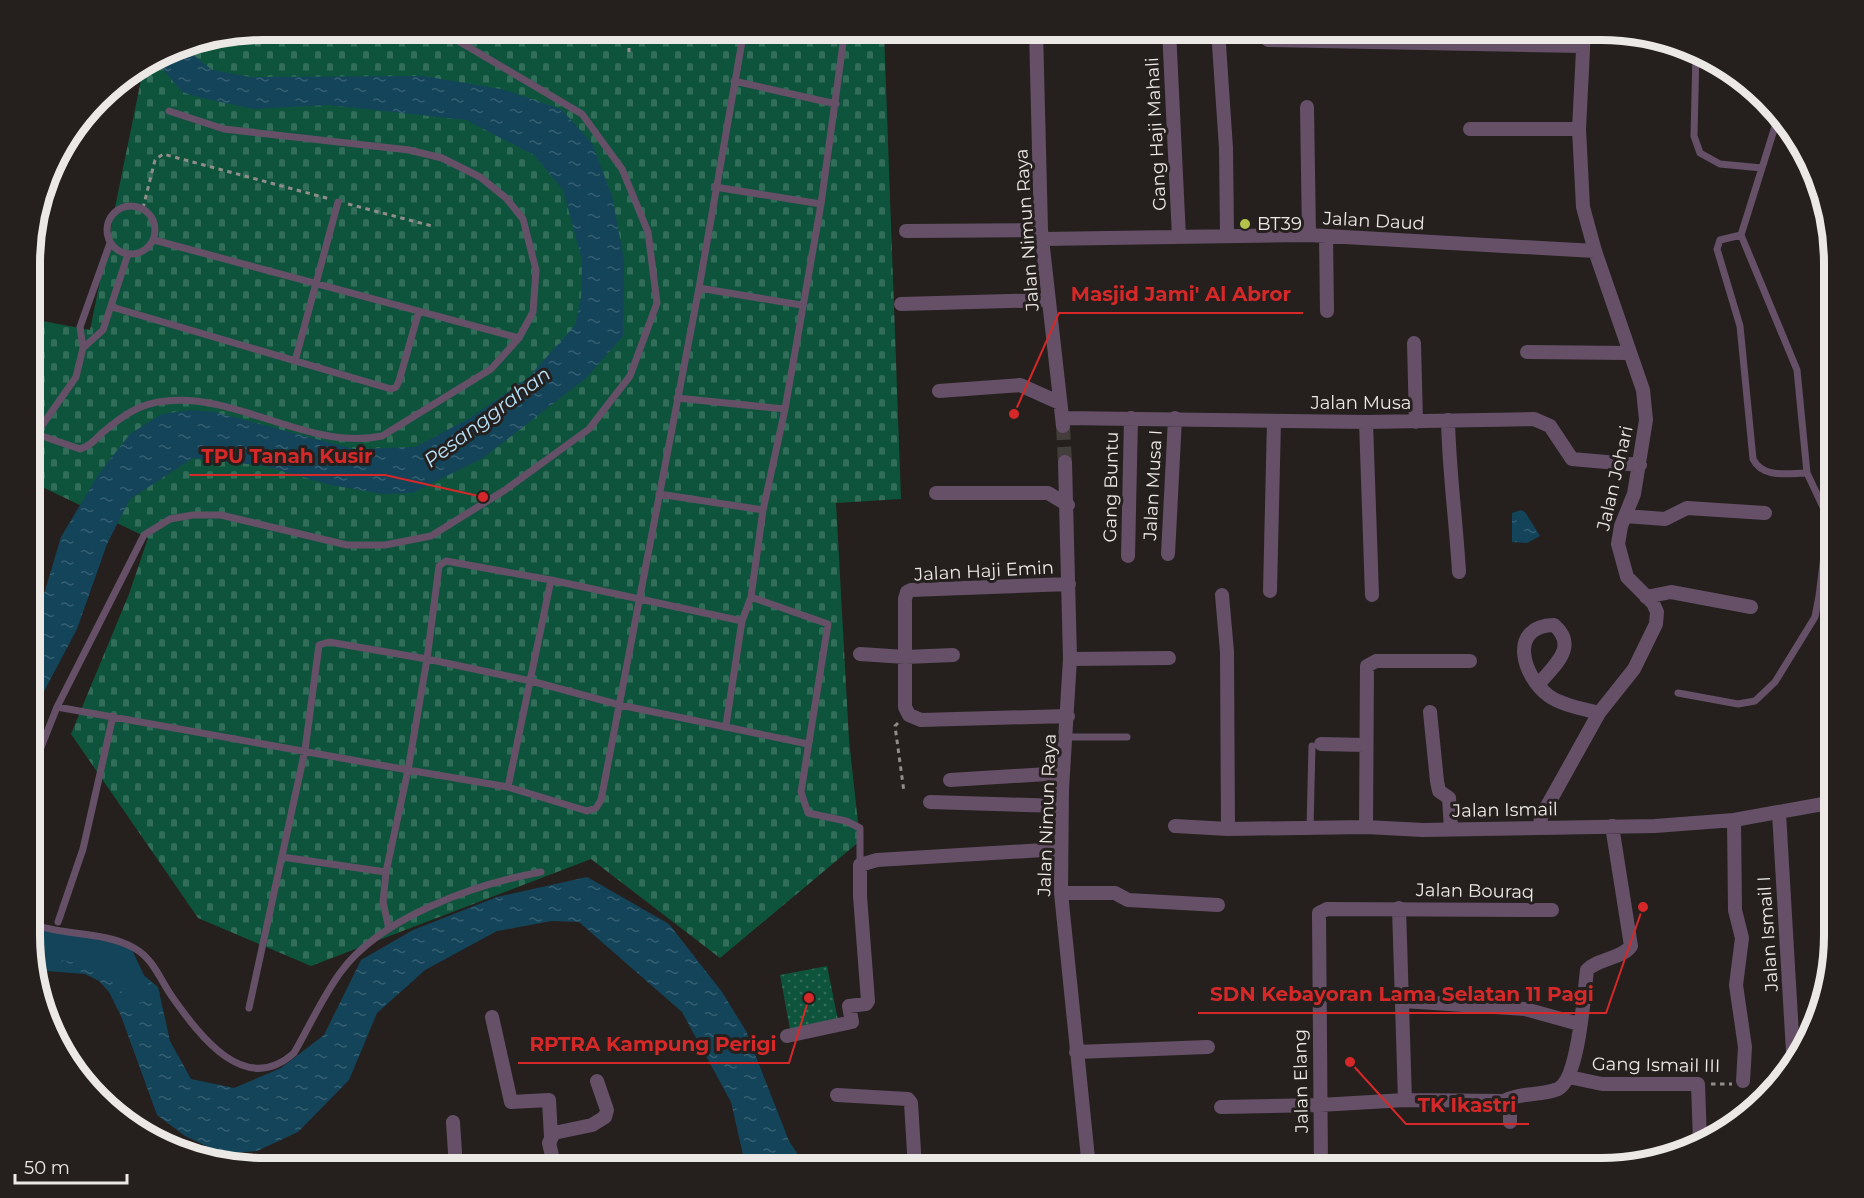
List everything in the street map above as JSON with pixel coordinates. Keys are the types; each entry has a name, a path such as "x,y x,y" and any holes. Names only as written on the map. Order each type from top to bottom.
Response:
{"street":[{"name":"Jalan Nimun Raya","path":"1036,40 1042,235 1062,422"},
{"name":"Gang Haji Mahali","path":"1169,40 1179,237"},
{"path":"1219,40 1226,148 1227,235"},
{"path":"1268,40 1583,46"},
{"name":"Jalan Johari","path":"1540,826 1541,818 1599,713 1634,669 1656,624 1657,612 1627,577 1618,544 1625,516 1634,494 1646,420 1643,390 1595,251 1583,207 1579,129 1583,40"},
{"path":"1308,107 1309,235"},
{"path":"1470,129 1579,129"},
{"name":"Jalan Daud","path":"906,231 1179,237 1309,235 1595,251"},
{"path":"1326,236 1327,311"},
{"path":"901,304 1049,300"},
{"path":"1414,343 1416,422"},
{"path":"1527,352 1629,353"},
{"path":"939,391 1020,385 1060,403"},
{"name":"Jalan Musa","path":"1062,422 1131,418 1366,422 1534,419 1550,426 1572,459 1640,465"},
{"name":"Gang Buntu","path":"1128,556 1131,418"},
{"name":"Jalan Musa I","path":"1168,554 1175,418"},
{"path":"1448,420 1449,473 1456,506 1459,572"},
{"path":"1270,591 1274,421"},
{"path":"1366,422 1372,595"},
{"name":"Jalan Nimun Raya","path":"1065,462 1068,505 1070,659 1061,806 1061,893 1088,1158"},
{"path":"936,493 1048,493 1068,505"},
{"path":"1625,516 1665,519 1687,508 1765,513"},
{"name":"Jalan Haji Emin","path":"905,657 905,599 907,592 911,590 1069,584"},
{"path":"1646,597 1671,592 1751,607"},
{"path":"1222,595 1227,664 1228,829"},
{"path":"860,654 905,657 953,655"},
{"path":"905,657 905,707 914,718 1068,716"},
{"path":"1070,659 1169,658"},
{"path":"1366,827 1367,662 1470,661"},
{"path":"1538,685 1550,697 1599,713"},
{"path":"1430,712 1437,781 1439,791 1449,798 1451,829"},
{"path":"1316,745 1365,745"},
{"path":"950,780 1063,773"},
{"path":"930,802 1061,806"},
{"name":"Jalan Ismail","path":"1175,826 1228,829 1655,826 1734,820 1824,804"},
{"name":"Jalan Ismail I","path":"1779,813 1793,1048"},
{"path":"1734,820 1735,910 1742,938 1736,985 1745,1047 1743,1081"},
{"name":"Gang Ismail III","path":"1612,826 1632,940 1628,951 1598,962 1587,970 1575,1059 1569,1077 1602,1084 1698,1084"},
{"path":"787,1036 852,1023 849,1006 868,1003 860,865 877,860 943,858 1060,849"},
{"path":"1061,893 1115,893 1128,900 1218,905"},
{"name":"Jalan Bouraq","path":"1399,908 1406,1100"},
{"name":"Jalan Bouraq","path":"1317,922 1319,913 1326,909 1552,910"},
{"name":"Jalan Elang","path":"1317,922 1321,1158"},
{"path":"1403,1001 1526,1009 1579,1024"},
{"path":"492,1017 511,1102 549,1100 551,1137 549,1143 553,1158"},
{"path":"1076,1052 1208,1047"},
{"path":"1221,1107 1406,1100 1504,1101 1514,1096 1558,1089 1569,1077"},
{"path":"551,1137 558,1130 603,1120 606,1110 597,1081"},
{"path":"1698,1084 1700,1134"},
{"path":"837,1095 908,1099 911,1103 914,1158"},
{"path":"1504,1101 1510,1107 1510,1122"},
{"path":"453,1122 455,1158"}],"lane":[{"path":"41,747 57,707 144,535 170,519 193,514 221,514 347,545 385,545 431,536 505,490 589,429 630,376 657,303 648,232 622,169 582,114 458,40"},
{"path":"57,707 508,787 587,811 596,808 601,800 620,705 699,288 742,40"},
{"path":"726,725 742,621 751,597 763,510 785,409 801,305 821,204 844,40"},
{"path":"1696,62 1694,136 1700,153 1720,164 1762,168"},
{"path":"734,81 836,104"},
{"path":"41,436 80,449 126,413 148,404 185,400 260,416 334,439 363,440 382,436 491,369 519,338 533,312 536,270 523,219 506,198 480,177 442,158 409,150 224,129 169,111"},
{"path":"1775,126 1741,235 1797,370 1807,473 1824,509"},
{"path":"715,187 821,204"},
{"path":"295,361 338,202"},
{"path":"127,205 143,208 152,216 156,228 154,240 143,251 128,254 118,250 110,243 106,228 113,213 127,205"},
{"path":"1741,235 1720,240 1717,249 1740,327 1753,459 1762,470 1769,474 1807,473"},
{"path":"154,240 519,338"},
{"path":"41,424 76,377 83,348 80,327 110,243"},
{"path":"83,348 102,333 128,254"},
{"path":"699,288 801,305"},
{"path":"112,308 394,388 399,381 419,311"},
{"path":"677,398 785,409"},
{"path":"659,494 763,510"},
{"path":"389,929 383,902 386,872 408,770 427,659 439,566 443,562 450,560 742,621"},
{"path":"1678,693 1738,704 1755,701 1775,682 1815,617 1824,568"},
{"path":"508,787 551,580"},
{"path":"751,597 828,624 801,792 808,813 846,821 860,828 860,865"},
{"path":"249,1008 305,750 319,645 329,642 427,659 531,681 620,705 726,725 808,744"},
{"path":"58,922 83,849 113,716"},
{"path":"1066,737 1127,737"},
{"path":"1310,828 1316,745"},
{"path":"282,858 386,872"},
{"path":"41,926 120,941 135,948 150,960 172,997 209,1042 231,1063 256,1068 283,1063 294,1053 340,973 363,947 389,929 453,896 491,883 541,872"}],"path":[{"path":"629,40 629,52"},
{"path":"143,208 155,160 163,154 432,226"},
{"path":"904,792 895,726 914,718"},
{"name":"Gang Ismail III","path":"1698,1084 1743,1081"}],"green space":[{"path":"264,40 884,40 901,499 836,503 849,740 860,841 720,958 591,859 311,966 198,918 71,734 129,594 148,538 41,486 41,321 90,330 141,80 138,79 152,70 192,52 235,42"},
{"path":"827,966 838,1020 790,1029 780,975"}],"water":[{"path":"190,53 212,70 250,77 423,76 501,89 561,109 592,143 612,196 624,260 623,336 586,378 483,458 412,493 383,494 331,485 265,466 193,458 130,499 107,544 77,629 41,697 41,604 61,537 98,475 130,434 162,414 191,410 215,412 354,449 415,447 470,418 529,377 575,325 581,298 582,260 563,190 534,155 466,120 328,105 254,109 182,92 160,66"},
{"path":"1521,510 1525,512 1540,536 1527,543 1512,542 1512,513"},
{"path":"587,877 669,924 722,992 746,1031 789,1141 800,1158 744,1158 731,1102 682,1012 579,922 552,921 497,931 425,970 377,1013 349,1080 298,1132 257,1151 224,1154 185,1136 157,1115 121,1016 109,992 99,981 85,974 44,971 42,963 41,939 52,944 123,958 158,987 170,1041 191,1079 234,1088 281,1068 324,1035 361,960 413,930 497,897"}],"waterway":[{"name":"Pesanggrahan","path":"41,943 120,956 136,990"}],"tunnel":[{"path":"1063,426 1065,462"}],"place":[{"name":"BT39","path":"1245,224"},
{"name":"Masjid Jami' Al Abror","path":"1014,414"},
{"name":"TPU Tanah Kusir","path":"483,497"},
{"name":"SDN Kebayoran Lama Selatan 11 Pagi","path":"1643,907"},
{"name":"RPTRA Kampung Perigi","path":"809,998"},
{"name":"TK Ikastri","path":"1350,1062"}]}
